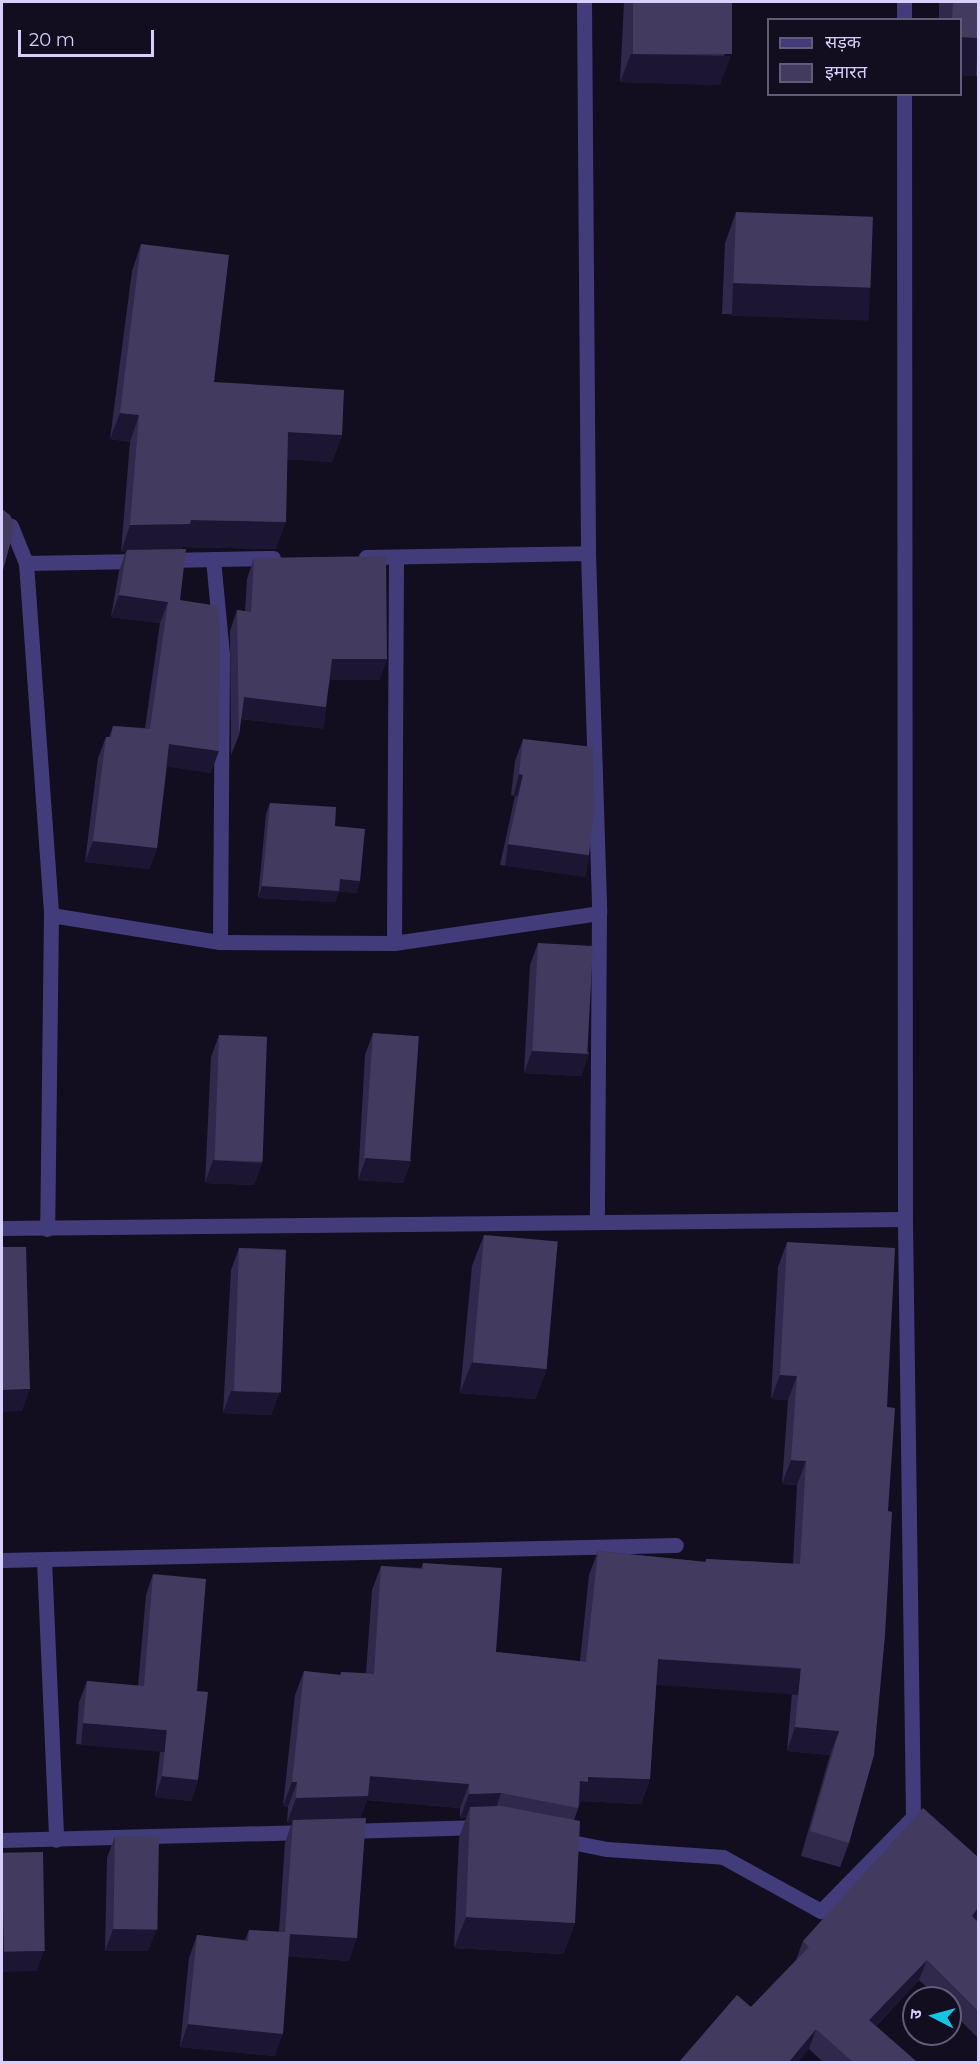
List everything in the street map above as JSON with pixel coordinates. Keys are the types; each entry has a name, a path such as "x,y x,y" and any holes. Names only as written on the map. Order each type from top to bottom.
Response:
{"street":[{"path":"584,2 588,553 599,913 597,1222"},
{"path":"904,2 904,18"},
{"path":"549,1838 607,1849 723,1857 821,1911 913,1817 905,1219 904,96"},
{"path":"2,523 11,526 26,563 51,915 48,1228"},
{"path":"351,557 588,553"},
{"path":"394,943 396,556"},
{"path":"26,563 293,558"},
{"path":"213,559 222,654 220,942"},
{"path":"51,915 220,942 394,943 599,913"},
{"path":"2,1228 905,1219"},
{"path":"2,1560 676,1545"},
{"path":"44,1560 56,1840"},
{"path":"2,1840 490,1827 502,1829"}],"building":[{"path":"633,2 732,2 732,54 633,54"},
{"path":"953,2 978,2 978,38 962,37 962,18 952,18"},
{"path":"736,212 873,217 870,288 734,283"},
{"path":"141,244 229,255 214,382 344,390 342,435 288,432 286,522 191,520 190,524 130,525 139,415 120,413"},
{"path":"2,509 10,515 15,526 2,574"},
{"path":"186,549 180,600 218,606 220,633 219,751 169,744 157,848 93,841 106,737 111,737 113,726 150,729 168,602 119,595 127,550"},
{"path":"386,556 387,659 332,659 326,707 244,697 239,735 237,610 251,612 254,558"},
{"path":"523,739 593,747 594,811 589,855 508,844 523,775 519,774"},
{"path":"270,803 336,807 335,826 365,829 360,881 340,879 339,891 262,886"},
{"path":"538,943 593,946 587,1054 532,1051"},
{"path":"373,1033 419,1036 410,1161 364,1158"},
{"path":"219,1035 267,1037 263,1162 215,1160"},
{"path":"484,1235 558,1241 547,1369 473,1363"},
{"path":"787,1242 895,1248 887,1407 895,1408 888,1511 892,1512 885,1635 874,1755 849,1843 810,1831 839,1731 795,1727 801,1668 658,1659 650,1779 588,1777 588,1782 580,1781 578,1808 501,1793 469,1794 469,1784 370,1776 368,1796 296,1798 297,1782 292,1782 304,1671 341,1675 341,1672 374,1674 381,1566 423,1569 423,1563 502,1568 496,1652 586,1662 598,1551 706,1562 706,1559 800,1564 806,1461 791,1460 797,1376 780,1375"},
{"path":"2,1247 26,1247 30,1389 2,1390"},
{"path":"239,1248 286,1250 281,1393 234,1391"},
{"path":"153,1574 206,1579 197,1691 208,1692 198,1780 162,1776 167,1730 83,1723 87,1681 144,1686"},
{"path":"501,1806 580,1821 575,1923 466,1917 470,1807"},
{"path":"923,1808 978,1857 978,1908 972,1916 978,1922 978,2011 962,1995 962,1986 953,1986 927,1960 869,2020 917,2062 853,2062 816,2029 789,2062 679,2062 737,1995 751,2007 809,1947 803,1941"},
{"path":"366,1818 357,1938 290,1934 283,2034 188,2024 197,1935 248,1941 249,1930 285,1932 293,1820"},
{"path":"115,1836 159,1837 157,1930 113,1929"},
{"path":"43,1852 45,1951 4,1952 2,1853"}]}
